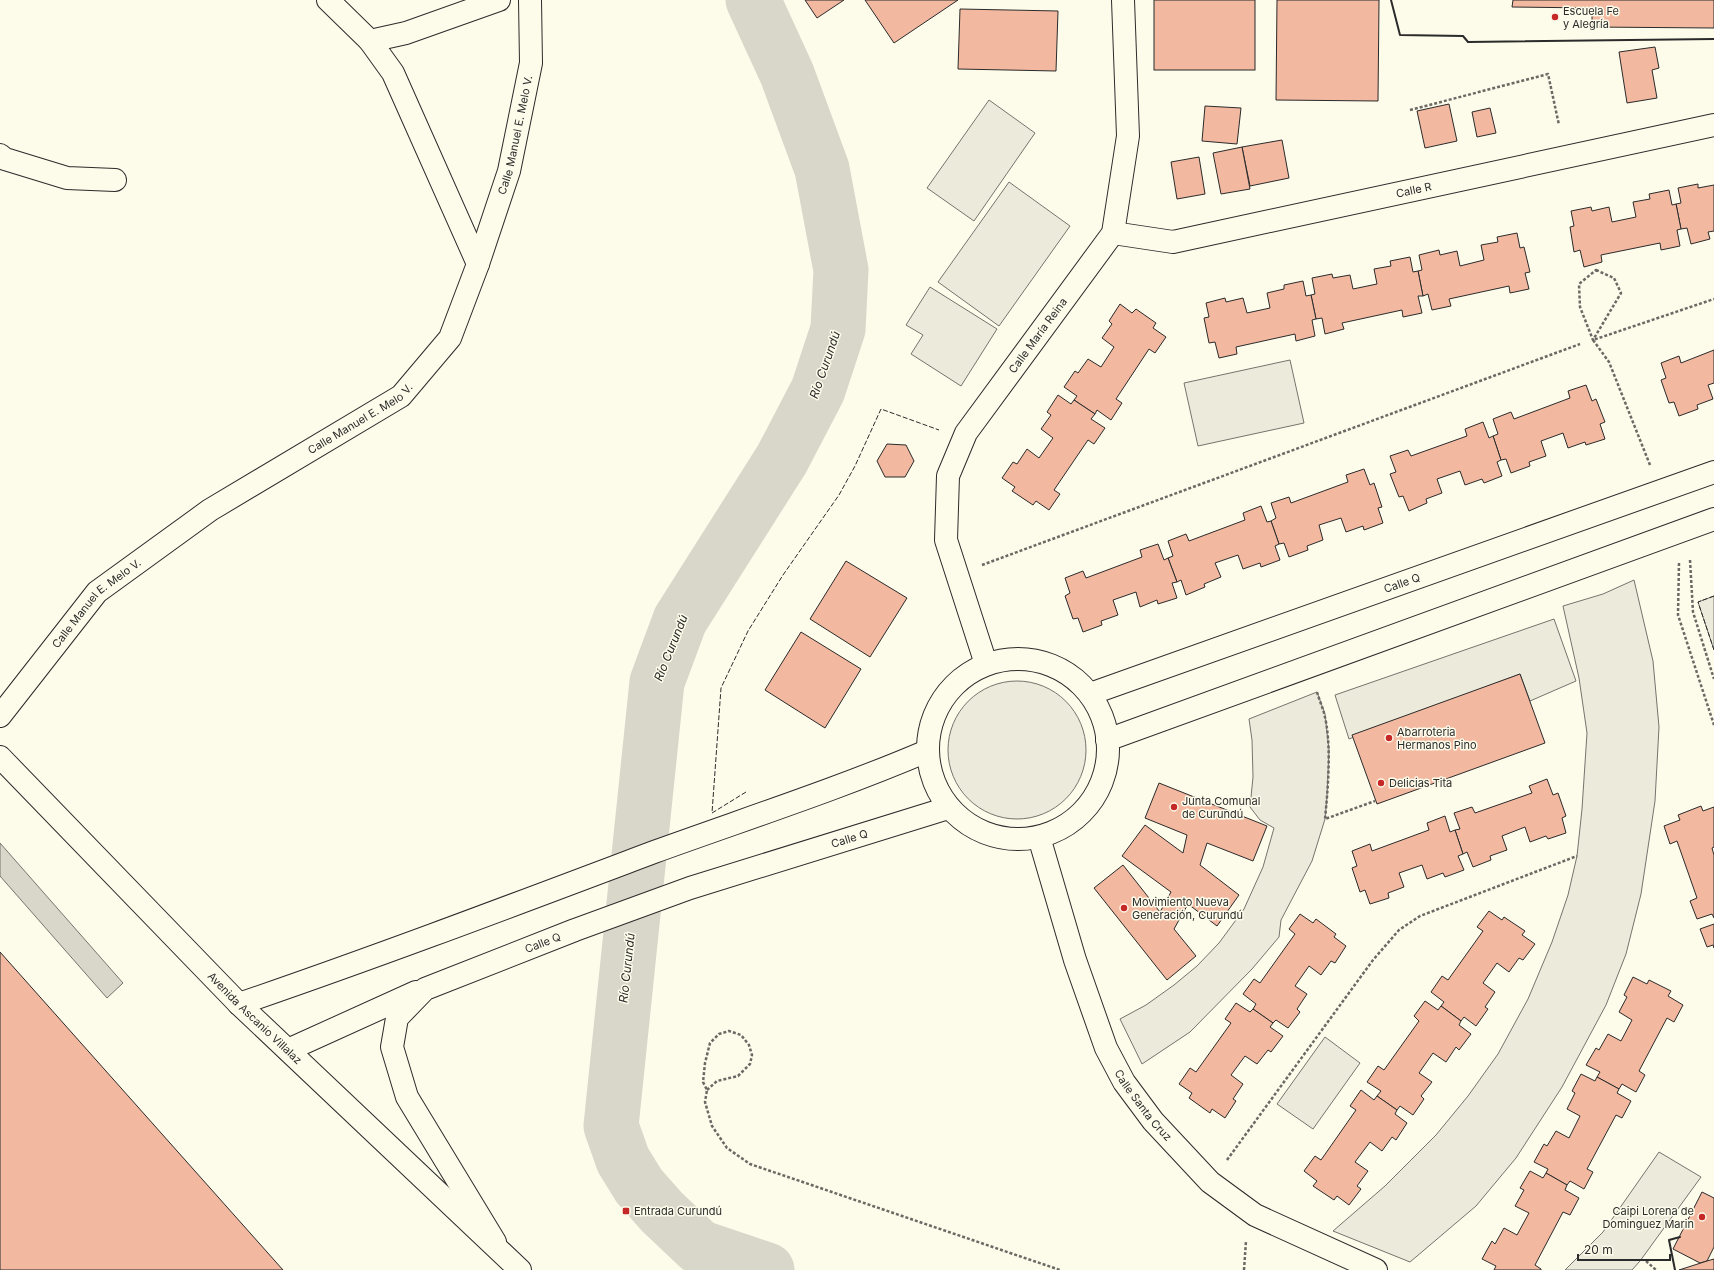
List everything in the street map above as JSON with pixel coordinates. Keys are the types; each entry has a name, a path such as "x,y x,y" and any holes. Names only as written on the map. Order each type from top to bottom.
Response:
{"street":[{"path":"328,0 370,41 393,73 478,264"},
{"path":"370,41 406,33 499,0"},
{"name":"Calle Manuel E. Melo V.","path":"0,716 97,592 210,510 401,396 450,338 478,264 509,171 531,63 530,0"},
{"name":"Calle María Reina","path":"986,664 946,540 948,476 966,433 1113,233 1128,136 1123,0"},
{"name":"Calle R","path":"1113,233 1173,242 1714,125"},
{"path":"0,155 5,159 67,178 115,180"},
{"name":"Calle Q","path":"1090,694 1714,472"},
{"path":"1108,740 1714,519"},
{"path":"1008,658 1032,659 1054,665 1074,678 1090,694 1102,716 1108,740 1106,766 1098,790 1083,811 1063,827 1039,837 1019,840 998,838 980,831 963,821 948,808 937,790 930,771 927,751 931,723 943,698 962,678 986,664 1008,658"},
{"path":"239,1004 316,978 695,837 877,772 927,751"},
{"name":"Avenida Ascanio Villalaz","path":"0,756 239,1004 520,1270"},
{"name":"Calle Q","path":"499,1250 407,1097 392,1047 397,1018 425,989 575,930 690,888 948,808"},
{"name":"Calle Santa Cruz","path":"1039,837 1075,960 1106,1048 1124,1082 1153,1121 1210,1182 1255,1215 1376,1270"},
{"path":"288,1050 425,989"}],"path":[{"path":"1410,110 1548,74 1559,125"},
{"path":"1594,340 1621,293 1614,278 1596,270 1579,284 1580,307 1594,340 1609,362 1651,469"},
{"path":"1594,340 1714,299"},
{"path":"977,567 1580,344"},
{"path":"1690,560 1693,612 1714,679"},
{"path":"1679,563 1678,615 1714,725"},
{"path":"1317,692 1325,714 1329,750 1327,797 1324,819 1376,801"},
{"path":"1224,1164 1372,960 1399,930 1420,916 1576,856"},
{"path":"707,1090 717,1081 738,1076 750,1064 752,1055 749,1045 741,1035 730,1031 719,1034 710,1043 705,1063 703,1082 707,1090 705,1102 712,1126 727,1148 750,1164 1060,1270"},
{"path":"1646,1261 1656,1270"}],"shaded area":[{"path":"989,100 1035,133 974,221 927,188"},
{"path":"1009,182 1070,226 999,326 938,282"},
{"path":"930,287 997,329 961,386 911,354 923,335 906,325"},
{"path":"1290,360 1304,423 1198,446 1184,383"},
{"path":"1634,580 1653,661 1659,727 1655,801 1641,894 1626,954 1606,1005 1562,1087 1516,1158 1476,1206 1410,1262 1333,1231 1385,1186 1436,1135 1468,1096 1498,1054 1528,999 1552,942 1568,895 1577,856 1582,809 1587,733 1579,678 1563,606 1603,594"},
{"path":"1714,596 1714,650 1698,602"},
{"path":"1554,619 1576,681 1530,701 1520,674 1349,739 1335,695"},
{"path":"1017,681 1030,682 1043,686 1066,701 1081,724 1085,737 1085,763 1081,776 1066,799 1043,814 1030,818 1017,819 1004,818 991,814 968,799 953,776 949,763 948,750 949,737 953,724 968,701 991,686 1004,682"},
{"path":"1317,692 1325,714 1329,750 1325,819 1312,861 1281,920 1279,937 1252,969 1190,1032 1142,1064 1120,1019 1146,1005 1174,985 1197,966 1219,943 1244,909 1263,867 1274,828 1260,820 1250,807 1253,777 1252,740 1249,719"},
{"path":"0,843 123,983 107,998 0,876"},
{"path":"1325,1037 1360,1063 1313,1129 1277,1104"},
{"path":"1659,1152 1701,1177 1640,1261 1632,1270 1565,1270 1603,1232"}],"building":[{"path":"805,0 844,0 817,18"},
{"path":"865,0 958,0 894,43"},
{"path":"1154,0 1255,0 1255,70 1154,70"},
{"path":"1277,0 1379,0 1378,101 1276,100"},
{"path":"1513,0 1714,0 1714,28 1592,27 1592,8 1512,7"},
{"path":"960,9 1058,11 1056,71 958,69"},
{"path":"1655,47 1659,68 1652,70 1657,98 1627,103 1619,52"},
{"path":"1449,104 1457,141 1425,148 1417,111"},
{"path":"1205,106 1241,108 1237,144 1202,141"},
{"path":"1490,108 1496,133 1477,137 1472,112"},
{"path":"1282,140 1289,178 1250,186 1242,147"},
{"path":"1242,147 1250,189 1221,194 1213,153"},
{"path":"1199,157 1205,194 1177,199 1171,162"},
{"path":"1698,184 1698,188 1714,185 1714,231 1708,232 1710,239 1691,244 1687,228 1681,229 1676,204 1681,203 1678,188"},
{"path":"1669,190 1672,205 1676,204 1681,229 1677,230 1680,246 1661,250 1660,243 1601,255 1602,262 1584,267 1580,250 1574,252 1570,227 1574,226 1571,211 1591,207 1592,211 1609,207 1612,222 1636,217 1633,202 1650,199 1649,194"},
{"path":"1517,233 1520,248 1524,247 1530,272 1525,273 1529,289 1510,293 1509,286 1449,299 1451,306 1432,310 1428,294 1423,296 1418,271 1422,270 1419,255 1439,250 1440,255 1457,251 1460,266 1484,260 1481,245 1498,242 1497,237"},
{"path":"1410,257 1413,272 1418,271 1423,296 1418,296 1422,313 1403,317 1402,310 1342,323 1344,329 1325,334 1322,318 1316,319 1311,295 1315,294 1312,278 1332,274 1333,278 1350,275 1353,289 1377,284 1374,269 1391,266 1390,261"},
{"path":"1303,281 1306,296 1311,295 1316,319 1312,320 1315,336 1296,341 1295,334 1236,347 1237,354 1219,358 1215,342 1209,343 1204,318 1209,317 1206,303 1225,298 1226,302 1243,298 1247,313 1270,308 1267,293 1284,289 1284,285"},
{"path":"1120,304 1132,313 1136,309 1156,323 1153,328 1166,337 1155,353 1149,349 1116,399 1122,403 1111,420 1097,410 1095,414 1074,400 1077,396 1064,387 1075,371 1078,373 1088,359 1101,367 1114,347 1102,338 1112,324 1109,321"},
{"path":"1714,350 1714,383 1708,385 1713,399 1697,405 1698,409 1679,416 1674,402 1669,403 1661,380 1666,378 1661,363 1679,356 1681,363"},
{"path":"1586,385 1592,401 1596,399 1605,422 1600,424 1605,439 1586,445 1585,442 1568,448 1563,433 1541,441 1546,456 1529,462 1530,466 1511,473 1506,459 1501,460 1493,436 1498,434 1493,419 1511,412 1514,419 1570,398 1568,391"},
{"path":"1058,395 1071,404 1074,400 1095,414 1091,419 1105,428 1094,444 1088,440 1054,490 1060,494 1049,510 1036,501 1033,505 1012,491 1015,487 1002,478 1013,462 1017,464 1027,449 1039,458 1053,438 1041,429 1051,415 1047,412"},
{"path":"1483,422 1489,438 1493,436 1501,460 1497,462 1502,476 1484,483 1482,479 1465,485 1460,471 1437,479 1442,493 1426,499 1427,503 1409,511 1403,496 1399,497 1390,474 1396,472 1390,456 1408,450 1411,456 1467,436 1465,429"},
{"path":"887,444 906,445 914,461 905,477 885,477 877,461"},
{"path":"1364,469 1370,485 1374,483 1382,507 1378,508 1383,523 1364,530 1363,526 1346,532 1341,518 1319,525 1323,540 1307,546 1308,550 1289,557 1284,543 1279,544 1271,521 1276,518 1271,503 1289,497 1291,503 1348,482 1346,475"},
{"path":"1261,506 1267,522 1271,521 1279,544 1275,546 1280,560 1261,567 1260,563 1243,569 1238,555 1215,563 1221,577 1204,584 1205,587 1186,595 1181,580 1177,582 1168,558 1173,556 1168,541 1186,534 1189,541 1245,520 1243,513"},
{"path":"1158,544 1164,560 1168,558 1177,582 1172,583 1177,598 1158,604 1157,600 1140,607 1136,592 1113,600 1118,615 1101,621 1102,625 1083,632 1078,618 1073,619 1065,596 1070,593 1065,578 1083,571 1086,578 1142,557 1140,550"},
{"path":"846,561 907,598 870,657 810,619"},
{"path":"801,632 861,669 825,728 765,690"},
{"path":"1520,674 1545,743 1377,804 1352,735"},
{"path":"1547,779 1553,795 1558,793 1566,816 1562,818 1566,833 1548,839 1546,836 1530,842 1525,827 1502,836 1507,850 1490,856 1491,860 1473,867 1467,852 1463,854 1455,830 1460,829 1454,813 1472,807 1475,813 1532,793 1529,786"},
{"path":"1159,783 1267,826 1253,861 1207,843 1200,865 1239,895 1217,926 1188,904 1174,929 1196,956 1167,980 1094,888 1123,865 1160,912 1171,892 1122,856 1145,825 1183,853 1187,835 1145,818"},
{"path":"1701,806 1703,811 1714,807 1714,847 1712,848 1714,855 1714,918 1712,914 1697,919 1690,901 1697,898 1677,841 1670,844 1664,826 1680,820 1678,815"},
{"path":"1445,816 1450,832 1455,830 1463,854 1458,856 1464,870 1445,877 1443,873 1427,879 1422,865 1399,873 1404,887 1388,893 1389,898 1370,904 1365,890 1360,892 1352,868 1357,866 1352,851 1370,844 1372,851 1429,830 1427,823"},
{"path":"1489,911 1502,920 1504,917 1525,931 1522,935 1535,944 1523,960 1519,958 1509,972 1497,963 1483,983 1495,992 1485,1007 1488,1009 1476,1026 1464,1017 1461,1021 1441,1006 1444,1002 1431,992 1442,976 1448,980 1483,931 1477,927"},
{"path":"1300,914 1313,923 1316,919 1336,934 1334,937 1346,946 1335,963 1331,961 1321,975 1309,966 1295,986 1307,994 1297,1009 1300,1012 1288,1028 1276,1020 1273,1023 1253,1009 1256,1004 1243,994 1254,979 1260,983 1295,934 1289,929"},
{"path":"1714,924 1714,948 1713,945 1707,947 1700,929"},
{"path":"0,952 283,1270 0,1270"},
{"path":"1633,977 1647,984 1649,980 1671,991 1668,996 1683,1005 1674,1022 1667,1018 1639,1071 1645,1075 1636,1092 1622,1084 1619,1089 1597,1077 1600,1072 1586,1065 1596,1048 1599,1050 1608,1034 1621,1041 1632,1020 1619,1012 1627,997 1624,995"},
{"path":"1425,1001 1438,1010 1441,1006 1461,1021 1459,1025 1471,1034 1459,1050 1456,1047 1446,1062 1433,1053 1419,1073 1432,1082 1421,1096 1424,1099 1413,1115 1400,1106 1397,1110 1377,1096 1381,1091 1367,1082 1378,1066 1384,1070 1419,1021 1414,1016"},
{"path":"1236,1003 1250,1012 1253,1009 1273,1023 1270,1027 1283,1036 1271,1052 1268,1050 1257,1064 1245,1056 1231,1075 1243,1084 1233,1099 1236,1101 1225,1118 1212,1109 1210,1113 1189,1098 1192,1093 1179,1084 1190,1068 1196,1072 1231,1023 1225,1019"},
{"path":"1581,1074 1595,1081 1597,1077 1619,1089 1617,1093 1631,1101 1622,1118 1616,1115 1587,1169 1593,1172 1584,1189 1570,1181 1567,1185 1546,1173 1548,1169 1534,1162 1544,1144 1547,1146 1556,1131 1569,1138 1580,1116 1567,1109 1575,1093 1572,1091"},
{"path":"1361,1090 1374,1100 1377,1096 1397,1110 1395,1114 1407,1123 1396,1140 1392,1137 1382,1151 1370,1142 1355,1162 1368,1171 1357,1186 1361,1189 1349,1205 1337,1196 1334,1200 1313,1186 1317,1181 1304,1171 1315,1156 1321,1160 1356,1110 1350,1106"},
{"path":"1530,1171 1543,1178 1546,1173 1567,1185 1565,1190 1579,1198 1570,1215 1563,1212 1535,1265 1541,1270 1494,1270 1496,1266 1482,1259 1492,1241 1495,1244 1504,1228 1517,1235 1529,1213 1515,1206 1524,1190 1520,1188"},
{"name":"Caipi Lorena de Dominguez Marin","path":"1702,1192 1714,1198 1714,1247 1707,1261 1700,1263 1673,1249"},
{"path":"1714,1259 1714,1270 1679,1270 1707,1261"}],"waterway":[{"name":"Río Curundú","path":"753,0 787,74 822,169 841,270 838,329 818,390 782,459 680,620 657,682 611,1126 623,1160 639,1186 662,1212 699,1247 767,1270"}],"fence":[{"path":"746,792 712,813 721,688 748,631 783,575 839,495 855,466 881,409 939,430"},
{"path":"1714,596 1698,602 1714,650"}],"wall":[{"path":"1391,0 1400,35 1463,36 1468,42 1714,39"},
{"path":"1675,1270 1669,1240 1680,1237"}],"place":[{"name":"Escuela Fe y Alegría","path":"1555,17"},
{"name":"Abarroteria Hermanos Pino","path":"1389,738"},
{"name":"Delicias Tita","path":"1381,783"},
{"name":"Junta Comunal de Curundú","path":"1174,807"},
{"name":"Movimiento Nueva Generación, Curundú","path":"1124,908"},
{"name":"Entrada Curundú","path":"626,1211"},
{"name":"Caipi Lorena de Dominguez Marin","path":"1702,1217"}]}
